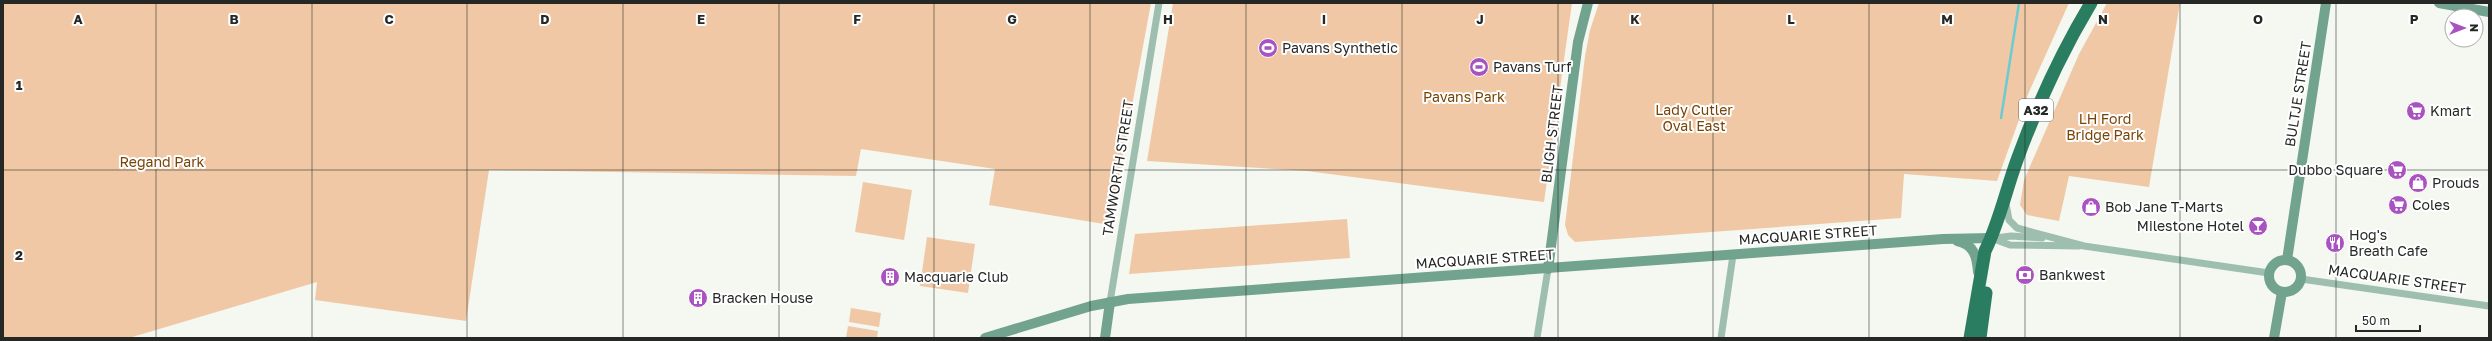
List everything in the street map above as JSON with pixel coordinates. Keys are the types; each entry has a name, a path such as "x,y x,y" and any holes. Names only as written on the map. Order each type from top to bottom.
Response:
{"highway":[{"name":"A32","path":"1970,338 1985,251 1991,238 2007,188 2038,106 2055,68 2091,3"},
{"name":"A32","path":"1980,338 1993,252 1991,238"}],"street":[{"name":"TAMWORTH STREET","path":"1105,338 1159,3"},
{"name":"BLIGH STREET","path":"1548,269 1578,42 1588,3"},
{"name":"BULTJE STREET","path":"2287,260 2326,3"},
{"path":"2439,3 2489,12"},
{"name":"MACQUARIE STREET","path":"2007,188 2006,213 2012,225 2024,230 2084,246 2269,273"},
{"name":"MACQUARIE STREET","path":"985,338 1110,302 1943,239 2011,236 2064,240"},
{"name":"MACQUARIE STREET","path":"1991,238 2010,245 2047,247 2084,246"},
{"path":"1943,239 1962,242 1971,247 1976,257 1979,286"},
{"path":"1721,338 1733,255"},
{"path":"2287,260 2292,261 2300,269 2301,279 2292,291 2282,292 2270,283 2269,273 2273,264 2287,260"},
{"path":"1537,338 1548,269"},
{"name":"MACQUARIE STREET","path":"2301,279 2489,306"},
{"path":"2274,338 2282,292"}],"green space":[{"name":"Regand Park","path":"3,3 1151,3 1110,225 989,205 995,169 861,149 856,176 489,170 466,321 315,300 317,282 129,338 3,338"},
{"name":"Pavans Park","path":"1173,3 1572,3 1544,202 1307,171 1147,161"},
{"name":"Lady Cutler Oval East","path":"1599,3 2069,3 2029,92 1997,181 1904,174 1901,218 1575,242 1568,235 1565,225 1585,56 1590,30"},
{"name":"LH Ford Bridge Park","path":"2107,3 2180,3 2149,187 2069,176 2059,221 2027,215 2020,205 2024,180 2079,54"},
{"path":"863,182 912,190 904,240 855,232"},
{"path":"1347,219 1350,258 1129,274 1135,234"},
{"path":"927,237 975,244 968,293 920,286"},
{"path":"851,308 881,313 879,327 849,322"},
{"path":"848,326 878,331 877,338 846,338"}],"waterway":[{"path":"2001,118 2019,3"}],"place":[{"name":"Pavans Synthetic","path":"1268,48"},
{"name":"Pavans Turf","path":"1479,67"},
{"name":"Kmart","path":"2416,111"},
{"name":"Dubbo Square","path":"2397,170"},
{"name":"Prouds","path":"2418,183"},
{"name":"Coles","path":"2398,205"},
{"name":"Bob Jane T-Marts","path":"2091,207"},
{"name":"Milestone Hotel","path":"2258,226"},
{"name":"Hog's Breath Cafe","path":"2335,243"},
{"name":"Bankwest","path":"2025,275"},
{"name":"Macquarie Club","path":"890,277"},
{"name":"Bracken House","path":"698,298"}]}
